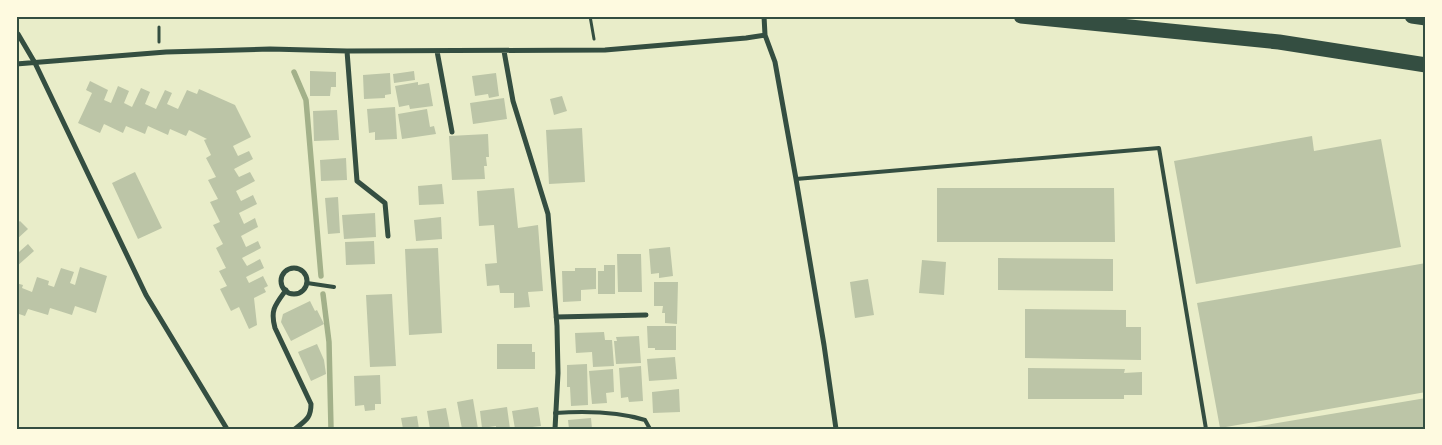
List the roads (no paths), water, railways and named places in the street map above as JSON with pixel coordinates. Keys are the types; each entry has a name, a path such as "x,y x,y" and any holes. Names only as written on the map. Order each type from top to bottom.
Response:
{"highway":[{"path":"1021,16 1279,42 1426,65"},
{"path":"1412,16 1426,18"}],"street":[{"path":"764,16 765,35 775,62 796,179 836,429"},
{"path":"18,34 34,63 146,295 226,429"},
{"path":"16,64 166,52 270,49 347,52 596,50 765,35"},
{"path":"504,50 513,101 548,214 556,317 558,374 555,429"},
{"path":"437,51 452,132"},
{"path":"347,52 358,181 385,203 388,236"},
{"path":"290,269 301,270 306,276 307,283 300,292 292,294 282,284 282,277 290,269"},
{"path":"286,290 275,305 272,317 275,328 312,404 311,413 295,429"},
{"path":"556,317 646,315"}],"lane":[{"path":"796,179 1159,148 1206,429"},
{"path":"307,283 334,286"},
{"path":"555,413 586,411 631,416 645,420 650,429"}],"waterway":[{"path":"294,72 306,100 321,276"},
{"path":"323,294 329,342 331,429"}]}
